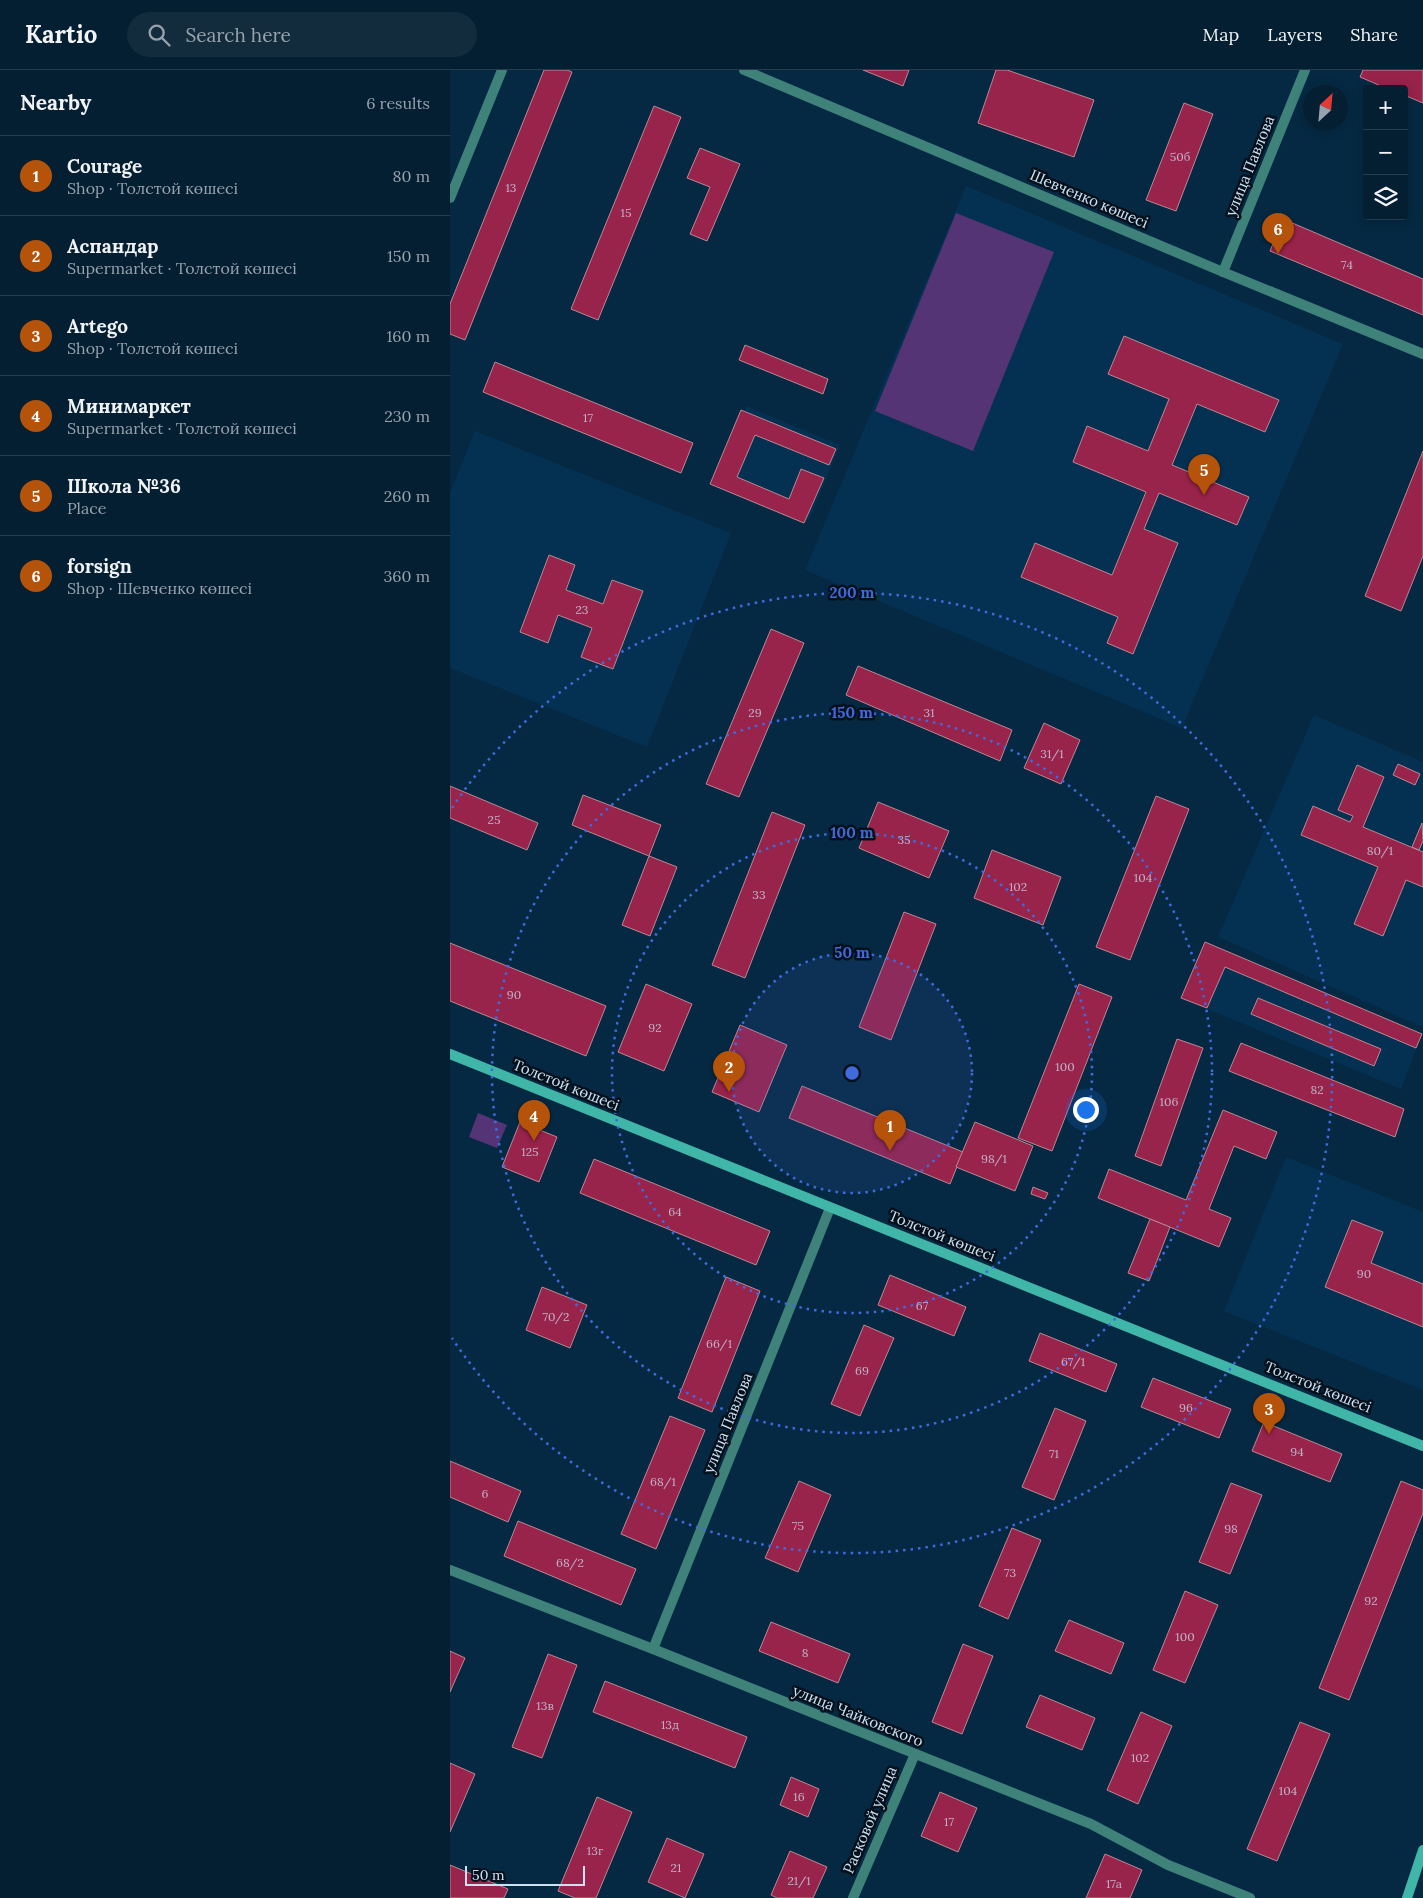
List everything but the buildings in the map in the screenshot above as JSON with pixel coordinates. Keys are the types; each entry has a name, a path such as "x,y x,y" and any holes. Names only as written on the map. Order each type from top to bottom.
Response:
{"main road":[{"name":"Толстой көшесі","path":"450,1054 1423,1446"},
{"path":"1407,1898 1423,1850"}],"street":[{"path":"450,198 502,70"},
{"name":"Шевченко көшесі","path":"744,70 1223,272 1423,354"},
{"name":"улица Павлова","path":"1223,272 1305,70"},
{"name":"улица Павлова","path":"653,1649 830,1208"},
{"name":"улица Чайковского","path":"450,1570 1091,1824 1168,1866 1250,1898"},
{"name":"Расковой улица","path":"853,1898 915,1754"}],"shaded area":[{"path":"966,186 1343,344 1182,728 805,570"},
{"path":"956,213 1054,252 973,451 875,411"},
{"path":"746,406 840,445 809,520 715,481"},
{"path":"475,431 731,533 647,747 450,668 450,493"},
{"path":"1314,715 1423,762 1423,1027 1218,937"},
{"path":"1205,942 1422,1034 1401,1089 1181,998"},
{"path":"478,1113 507,1125 497,1148 469,1137"},
{"path":"1286,1157 1423,1212 1423,1390 1224,1311"}],"place":[{"name":"forsign","path":"1278,254"},
{"name":"Школа №36","path":"1204,495"},
{"name":"Аспандар","path":"729,1092"},
{"name":"Минимаркет","path":"534,1141"},
{"name":"Courage","path":"890,1151"},
{"name":"Artego","path":"1269,1434"}]}
